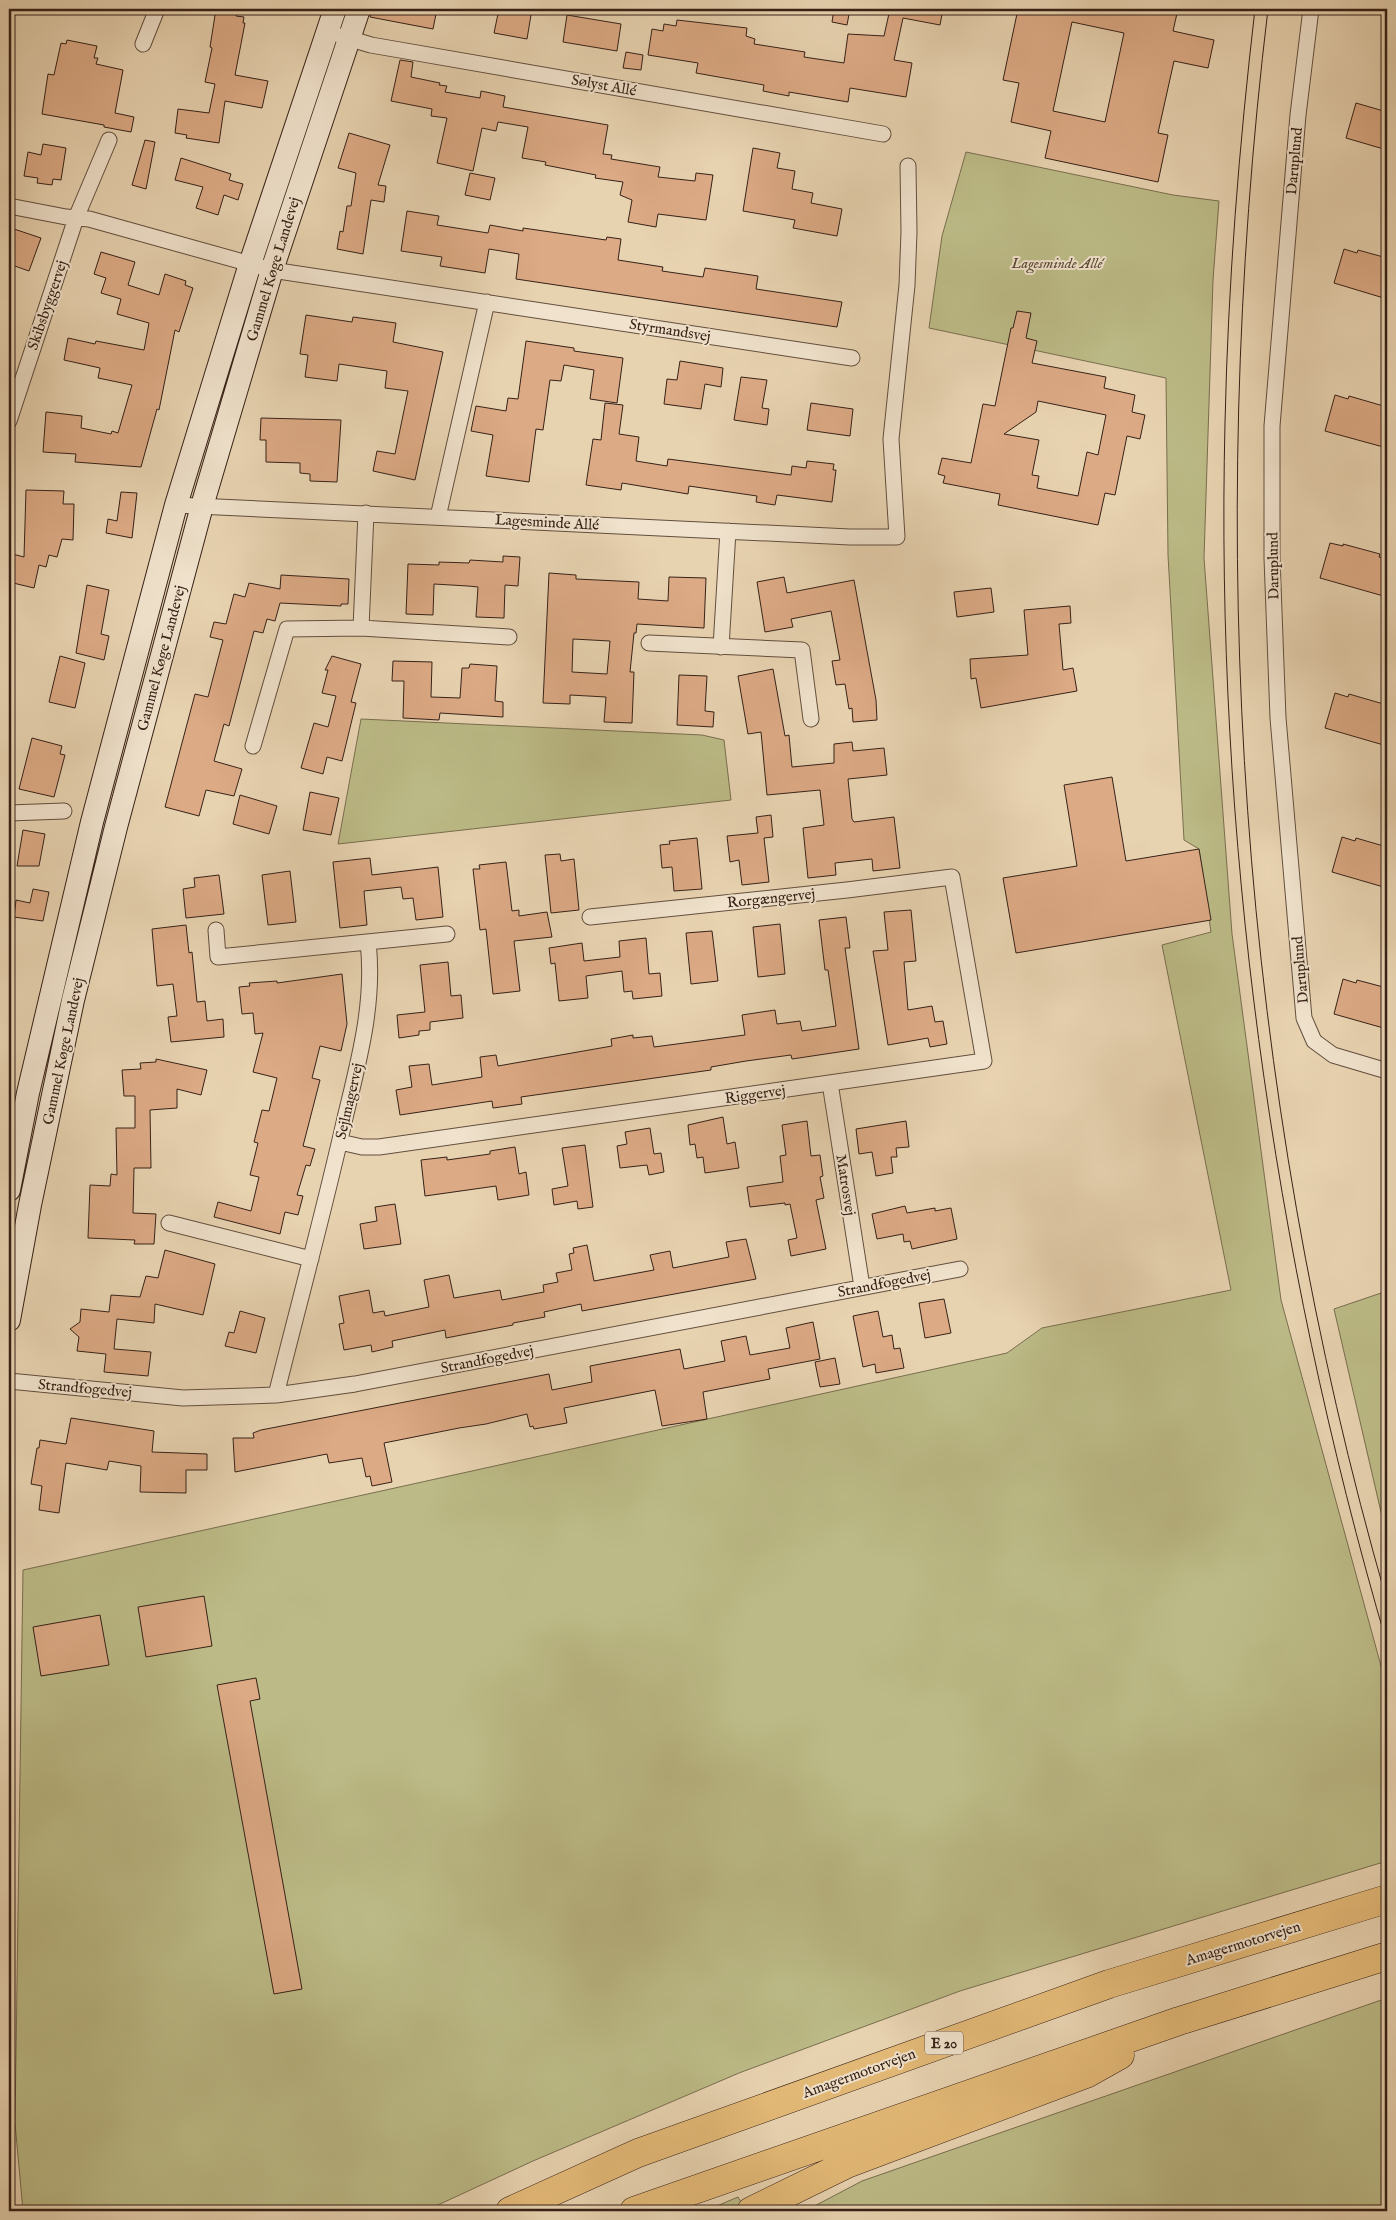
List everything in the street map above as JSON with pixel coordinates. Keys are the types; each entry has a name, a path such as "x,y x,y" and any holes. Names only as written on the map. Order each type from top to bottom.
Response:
{"highway":[{"name":"Amagermotorvejen","path":"510,2211 638,2153 1100,1987 1387,1899"},
{"path":"634,2211 1179,2021 1387,1956"},
{"path":"751,2211 847,2164 1086,2074 1179,2021"}],"main road":[{"name":"Gammel Køge Landevej","path":"9,1190 28,1092 92,822 176,505 250,264 326,31 335,9"},
{"name":"Gammel Køge Landevej","path":"9,1320 24,1236 73,1000 116,827 202,506 272,270 359,9"}],"street":[{"path":"143,44 157,9"},
{"name":"Daruplund","path":"1311,9 1298,115 1272,426 1272,558 1278,718 1304,1018 1314,1041 1333,1055 1387,1071"},
{"name":"Sølyst Allé","path":"326,31 348,39 388,48 883,134"},
{"name":"Skibsbyggervej","path":"9,421 76,218 109,140"},
{"name":"Lagesminde Allé","path":"176,505 850,537 897,537 891,439 906,285 909,232 908,166"},
{"path":"9,206 89,219 250,264"},
{"name":"Styrmandsvej","path":"250,264 272,270 852,358"},
{"path":"438,517 487,302"},
{"path":"361,628 366,514"},
{"path":"721,647 728,531"},
{"path":"253,746 287,629 361,628 509,637"},
{"path":"649,644 802,650 811,720"},
{"path":"9,813 64,811"},
{"name":"Rorgængervej","path":"590,917 952,877"},
{"name":"Riggervej","path":"340,1142 379,1147 984,1061 952,877"},
{"path":"216,930 218,957 447,934"},
{"name":"Sejlmagervej","path":"276,1396 340,1142 366,1027 370,960 368,942"},
{"name":"Matrosvej","path":"830,1083 862,1287"},
{"path":"169,1223 311,1259"},
{"name":"Strandfogedvej","path":"9,1381 184,1398 276,1396 355,1384 960,1268"}],"green space":[{"path":"966,152 1173,195 1219,201 1213,280 1204,558 1232,934 1281,1300 1387,1688 1387,1861 960,1991 739,2073 533,2161 425,2211 23,2211 15,2123 23,1570 1007,1353 1042,1328 1231,1290 1162,945 1211,932 1199,849 1184,840 1168,555 1166,378 929,328 942,236"},
{"path":"361,719 702,735 724,740 731,800 338,844"},
{"path":"1387,1291 1387,1538 1334,1309"},
{"path":"1387,1998 1387,2211 805,2211 862,2181"},
{"path":"738,2197 744,2207 736,2211 705,2211"}],"building":[{"path":"216,9 237,9 236,16 244,17 243,23 245,23 235,75 268,81 262,108 225,101 219,143 186,138 187,135 175,133 178,109 209,113 215,84 205,82 212,48 210,47"},
{"path":"372,9 437,9 433,29 370,17"},
{"path":"499,9 532,9 527,39 494,33"},
{"path":"834,9 850,9 847,25 832,22"},
{"path":"890,9 943,9 940,25 903,18 894,60 912,63 906,97 850,88 848,102 789,92 789,96 763,91 764,85 696,73 698,63 648,55 652,29 663,31 664,24 676,26 677,20 747,28 746,36 755,39 754,44 805,52 804,57 844,63 848,34 884,36"},
{"path":"1018,9 1178,9 1173,31 1214,40 1208,68 1174,61 1158,133 1168,135 1158,182 1045,158 1051,131 1011,122 1019,83 1003,80","holes":["1072,22 1124,33 1105,122 1053,111"]},
{"path":"567,15 621,24 617,51 563,42"},
{"path":"67,40 97,46 94,58 98,58 96,64 123,70 115,113 134,117 131,132 104,127 104,125 42,114 48,74 54,75 61,43 66,44"},
{"path":"626,52 643,55 641,70 623,68"},
{"path":"400,60 413,62 411,77 447,86 445,92 480,98 481,91 505,96 503,107 608,125 603,154 612,155 611,159 660,167 658,177 695,181 696,173 713,175 706,220 658,214 656,227 628,222 632,200 620,195 623,182 595,178 596,175 545,165 546,162 522,158 528,127 498,122 496,131 482,128 473,171 437,163 447,118 431,116 432,109 391,101"},
{"path":"1356,103 1387,112 1387,150 1346,138"},
{"path":"349,133 390,145 378,185 386,186 384,202 371,200 363,254 337,249 340,231 343,232 347,206 351,206 356,173 338,168"},
{"path":"145,140 155,142 146,189 132,185"},
{"path":"43,144 66,148 61,180 53,179 52,185 37,183 38,178 24,176 28,152 41,155"},
{"path":"753,148 780,153 777,168 795,171 792,189 813,193 811,203 842,209 837,236 793,228 795,220 743,211"},
{"path":"181,158 231,174 229,180 243,184 238,200 224,195 218,215 196,208 203,187 175,180"},
{"path":"470,173 495,178 490,200 465,195"},
{"path":"407,211 439,216 437,225 488,233 490,225 523,231 523,228 606,240 607,237 621,239 618,260 663,267 662,271 703,277 705,268 758,276 756,289 842,302 837,327 516,279 519,254 489,249 485,273 440,266 442,257 401,251"},
{"path":"14,229 41,238 29,271 9,264 9,243"},
{"path":"1344,249 1357,253 1358,250 1387,258 1387,299 1334,283"},
{"path":"101,252 135,262 128,285 159,295 165,274 186,281 185,285 193,288 179,332 175,330 159,410 157,409 141,467 75,462 76,454 43,452 46,412 82,416 81,428 111,434 112,431 118,433 132,385 98,378 100,368 64,360 68,338 95,344 96,341 144,350 149,323 117,314 121,299 101,293 106,278 94,274"},
{"path":"1017,311 1031,313 1026,338 1037,341 1032,363 1106,377 1104,388 1135,395 1132,412 1145,415 1140,439 1127,436 1115,495 1105,493 1098,525 998,505 1000,494 943,483 945,476 938,474 942,458 971,463 983,404 995,406 1011,328 1013,328","holes":["1038,401 1106,415 1098,455 1087,452 1078,496 1037,488 1039,476 1032,475 1039,440 1004,434 1036,412"]},
{"path":"306,315 352,322 353,317 396,323 393,342 443,352 415,480 373,471 377,451 395,454 408,391 385,388 387,371 339,364 337,381 305,377 308,355 300,354"},
{"path":"526,341 574,348 574,351 623,358 617,403 590,399 594,370 564,365 561,381 550,380 543,430 536,429 529,482 486,476 493,435 471,431 476,406 506,411 508,398 518,399"},
{"path":"680,361 723,368 721,387 705,384 701,409 664,404 667,379 677,380"},
{"path":"741,377 767,380 762,408 769,409 767,425 734,420"},
{"path":"1335,395 1348,399 1349,396 1387,407 1387,448 1325,431"},
{"path":"605,403 623,405 619,434 639,437 636,461 667,466 668,459 791,475 792,466 806,468 807,461 834,464 833,470 836,470 832,502 777,495 775,505 756,502 757,496 689,486 688,494 622,483 621,490 586,485 593,439 601,440"},
{"path":"811,403 853,409 850,436 807,430"},
{"path":"261,418 341,420 337,482 310,481 310,474 300,473 300,463 266,462 266,440 260,440"},
{"path":"26,490 64,491 63,504 74,504 73,540 62,539 57,557 49,555 46,567 39,565 34,588 9,582 9,553 24,557"},
{"path":"121,492 137,493 132,538 106,533 108,519 117,521"},
{"path":"1330,543 1343,546 1343,544 1380,554 1379,557 1387,559 1387,597 1320,578"},
{"path":"503,556 520,557 518,586 505,585 504,618 476,617 478,587 434,584 433,615 406,614 408,564 439,565 439,562 469,563 470,560 503,562"},
{"path":"549,573 576,575 576,579 639,582 638,599 668,601 669,577 706,578 704,628 637,624 636,633 634,633 630,672 634,672 632,723 604,722 606,697 570,695 570,704 543,703","holes":["573,639 610,641 607,674 572,672"]},
{"path":"281,575 349,579 348,604 341,604 341,606 280,603 275,621 267,619 263,633 254,631 229,726 224,724 214,761 242,769 234,796 206,790 199,816 165,807 195,694 208,697 223,640 210,637 214,622 226,624 234,594 245,597 249,583 280,589"},
{"path":"784,577 787,593 854,580 876,700 877,720 853,722 852,708 849,709 845,684 836,685 832,661 840,660 831,611 791,619 793,627 765,632 757,582"},
{"path":"87,585 109,590 101,634 109,636 104,660 76,653"},
{"path":"991,588 994,612 957,617 954,592"},
{"path":"1070,606 1071,623 1059,624 1063,670 1073,668 1077,691 981,708 976,678 971,679 970,659 1028,655 1024,610"},
{"path":"60,656 85,663 75,708 49,702"},
{"path":"332,656 361,664 351,702 356,703 342,761 327,757 323,774 301,768 314,723 328,727 336,696 322,693 328,670 325,670"},
{"path":"393,661 432,662 431,697 460,698 462,668 469,668 470,664 497,666 495,701 503,702 503,717 440,713 439,720 403,718 404,681 392,681"},
{"path":"773,669 785,736 789,735 792,767 834,763 834,744 852,742 853,751 884,748 887,775 848,779 852,819 854,822 894,817 900,868 873,871 872,859 835,863 836,875 808,878 803,828 824,825 820,790 767,795 761,732 748,734 738,676"},
{"path":"679,675 707,676 705,711 714,712 713,727 677,725"},
{"path":"1335,693 1348,697 1349,694 1387,705 1387,746 1325,728"},
{"path":"32,738 62,746 60,754 65,755 54,797 19,789"},
{"path":"1112,777 1126,861 1199,849 1211,920 1016,953 1003,878 1077,866 1064,785"},
{"path":"310,792 339,798 331,835 303,830"},
{"path":"240,795 277,806 269,834 233,824"},
{"path":"771,815 773,837 764,838 769,882 742,885 739,860 730,862 727,836 758,833 756,817"},
{"path":"23,830 45,834 39,866 17,866"},
{"path":"1342,837 1355,841 1356,838 1387,847 1387,888 1332,872"},
{"path":"697,838 702,889 674,891 672,867 662,868 660,845 670,844 669,841"},
{"path":"560,854 561,861 574,859 579,910 551,913 545,855"},
{"path":"370,858 372,875 438,867 443,917 416,920 413,898 403,899 401,887 364,891 367,925 340,928 333,862"},
{"path":"506,862 512,911 519,910 519,916 547,912 552,937 514,941 520,991 493,994 486,929 480,930 473,869 480,869 479,865"},
{"path":"290,871 296,922 268,925 262,875"},
{"path":"219,875 224,914 186,918 183,889 195,887 194,878"},
{"path":"33,889 49,892 43,921 14,917 16,900 30,903"},
{"path":"911,910 916,961 904,962 908,1010 932,1006 935,1022 943,1021 947,1044 930,1047 928,1038 888,1045 873,951 888,950 884,912"},
{"path":"846,917 850,948 845,948 859,1049 792,1059 791,1055 746,1061 711,1067 711,1070 521,1097 522,1104 493,1108 492,1101 400,1115 396,1090 412,1087 409,1066 429,1064 432,1085 482,1077 480,1057 496,1055 498,1066 612,1046 611,1039 633,1035 633,1038 652,1036 654,1047 745,1035 742,1015 775,1010 777,1024 800,1021 802,1031 836,1026 828,970 825,970 819,920"},
{"path":"780,924 785,974 758,977 753,927"},
{"path":"186,925 189,953 192,952 197,1002 205,1001 207,1021 223,1019 224,1037 171,1042 168,1017 177,1016 173,984 157,986 152,929"},
{"path":"712,931 718,981 691,984 686,933"},
{"path":"646,938 649,974 660,973 662,996 633,999 632,991 624,992 622,971 586,976 588,998 559,1001 555,963 551,964 549,948 582,943 584,961 620,957 619,941"},
{"path":"448,962 451,996 461,995 463,1018 430,1022 430,1030 419,1031 419,1035 399,1038 397,1015 425,1012 420,965"},
{"path":"342,974 347,1024 341,1051 320,1046 312,1078 320,1080 303,1146 315,1149 310,1166 306,1165 297,1195 303,1196 298,1215 285,1212 280,1234 214,1217 218,1202 251,1211 259,1177 250,1175 258,1143 254,1142 262,1110 269,1111 277,1078 253,1072 263,1033 255,1034 253,1013 242,1014 239,987 250,986 249,983 277,981 277,983"},
{"path":"1343,979 1356,983 1357,980 1387,988 1387,1029 1334,1014"},
{"path":"156,1059 207,1070 201,1095 177,1089 177,1108 150,1110 151,1168 134,1168 133,1213 156,1214 154,1244 134,1244 135,1240 88,1238 90,1185 110,1186 111,1174 117,1175 116,1128 135,1128 135,1096 124,1096 122,1070 141,1069 140,1063 156,1062"},
{"path":"723,1117 727,1144 735,1142 739,1168 705,1173 703,1157 697,1158 695,1144 690,1145 688,1125"},
{"path":"807,1121 811,1156 820,1155 823,1176 820,1177 824,1198 816,1200 826,1249 791,1256 788,1240 797,1238 790,1204 750,1207 747,1187 783,1182 780,1156 786,1155 782,1125"},
{"path":"906,1121 909,1147 896,1148 897,1157 891,1157 893,1173 876,1176 872,1152 859,1154 856,1129"},
{"path":"650,1128 654,1154 661,1153 664,1172 649,1175 647,1165 620,1168 617,1146 627,1144 625,1132"},
{"path":"585,1145 593,1207 578,1209 577,1201 554,1205 552,1189 568,1186 562,1148"},
{"path":"515,1147 519,1174 526,1172 529,1195 498,1200 496,1186 425,1196 421,1160 447,1157 447,1160 490,1154 490,1151"},
{"path":"395,1204 401,1244 364,1249 360,1224 377,1221 375,1207"},
{"path":"905,1206 907,1213 935,1208 935,1211 951,1208 957,1239 912,1249 910,1241 904,1242 903,1234 877,1239 872,1214"},
{"path":"746,1239 756,1279 582,1311 581,1304 544,1312 545,1317 513,1323 513,1325 446,1338 445,1330 392,1341 393,1347 372,1352 371,1345 344,1350 339,1324 344,1323 339,1296 369,1290 373,1313 384,1311 385,1316 429,1307 424,1280 449,1275 454,1298 500,1290 502,1300 544,1292 543,1285 558,1282 556,1273 572,1270 569,1254 574,1253 573,1248 587,1245 594,1281 654,1270 650,1255 670,1251 673,1268 729,1257 726,1242"},
{"path":"165,1250 215,1264 203,1315 155,1304 154,1323 117,1319 114,1349 151,1352 148,1376 104,1372 106,1354 77,1351 79,1337 70,1329 80,1322 81,1309 109,1312 111,1295 140,1297 146,1276 158,1278"},
{"path":"944,1299 951,1333 925,1338 919,1303"},
{"path":"240,1311 265,1318 256,1353 225,1346 229,1332 234,1333"},
{"path":"878,1311 883,1337 892,1335 894,1349 900,1348 904,1368 876,1373 875,1364 863,1367 853,1316"},
{"path":"813,1322 820,1359 768,1369 770,1379 703,1392 707,1419 662,1426 655,1390 564,1408 567,1423 534,1429 533,1426 530,1427 527,1414 486,1424 384,1443 392,1482 372,1486 370,1476 366,1477 362,1458 329,1463 327,1454 235,1472 233,1438 254,1438 253,1433 261,1430 549,1374 552,1390 592,1382 590,1366 680,1349 684,1369 725,1361 721,1341 746,1336 750,1355 790,1348 786,1328"},
{"path":"835,1358 840,1384 820,1387 815,1362"},
{"path":"71,1418 154,1431 152,1452 207,1454 207,1470 186,1470 186,1493 140,1492 141,1466 109,1461 107,1470 66,1463 59,1513 39,1510 42,1486 31,1484 37,1448 39,1448 40,1440 66,1444"},
{"path":"204,1596 212,1646 146,1657 138,1607"},
{"path":"100,1615 109,1665 41,1676 33,1627"},
{"path":"256,1678 260,1699 250,1701 302,1989 274,1994 217,1685"}],"tram line":[{"path":"1255,9 1235,215 1225,423 1224,577 1230,732 1241,886 1259,1040 1282,1192 1311,1344 1346,1495 1387,1644"},
{"path":"1268,9 1249,209 1239,409 1238,610 1248,811 1267,1011 1297,1209 1336,1406 1387,1601"}]}
